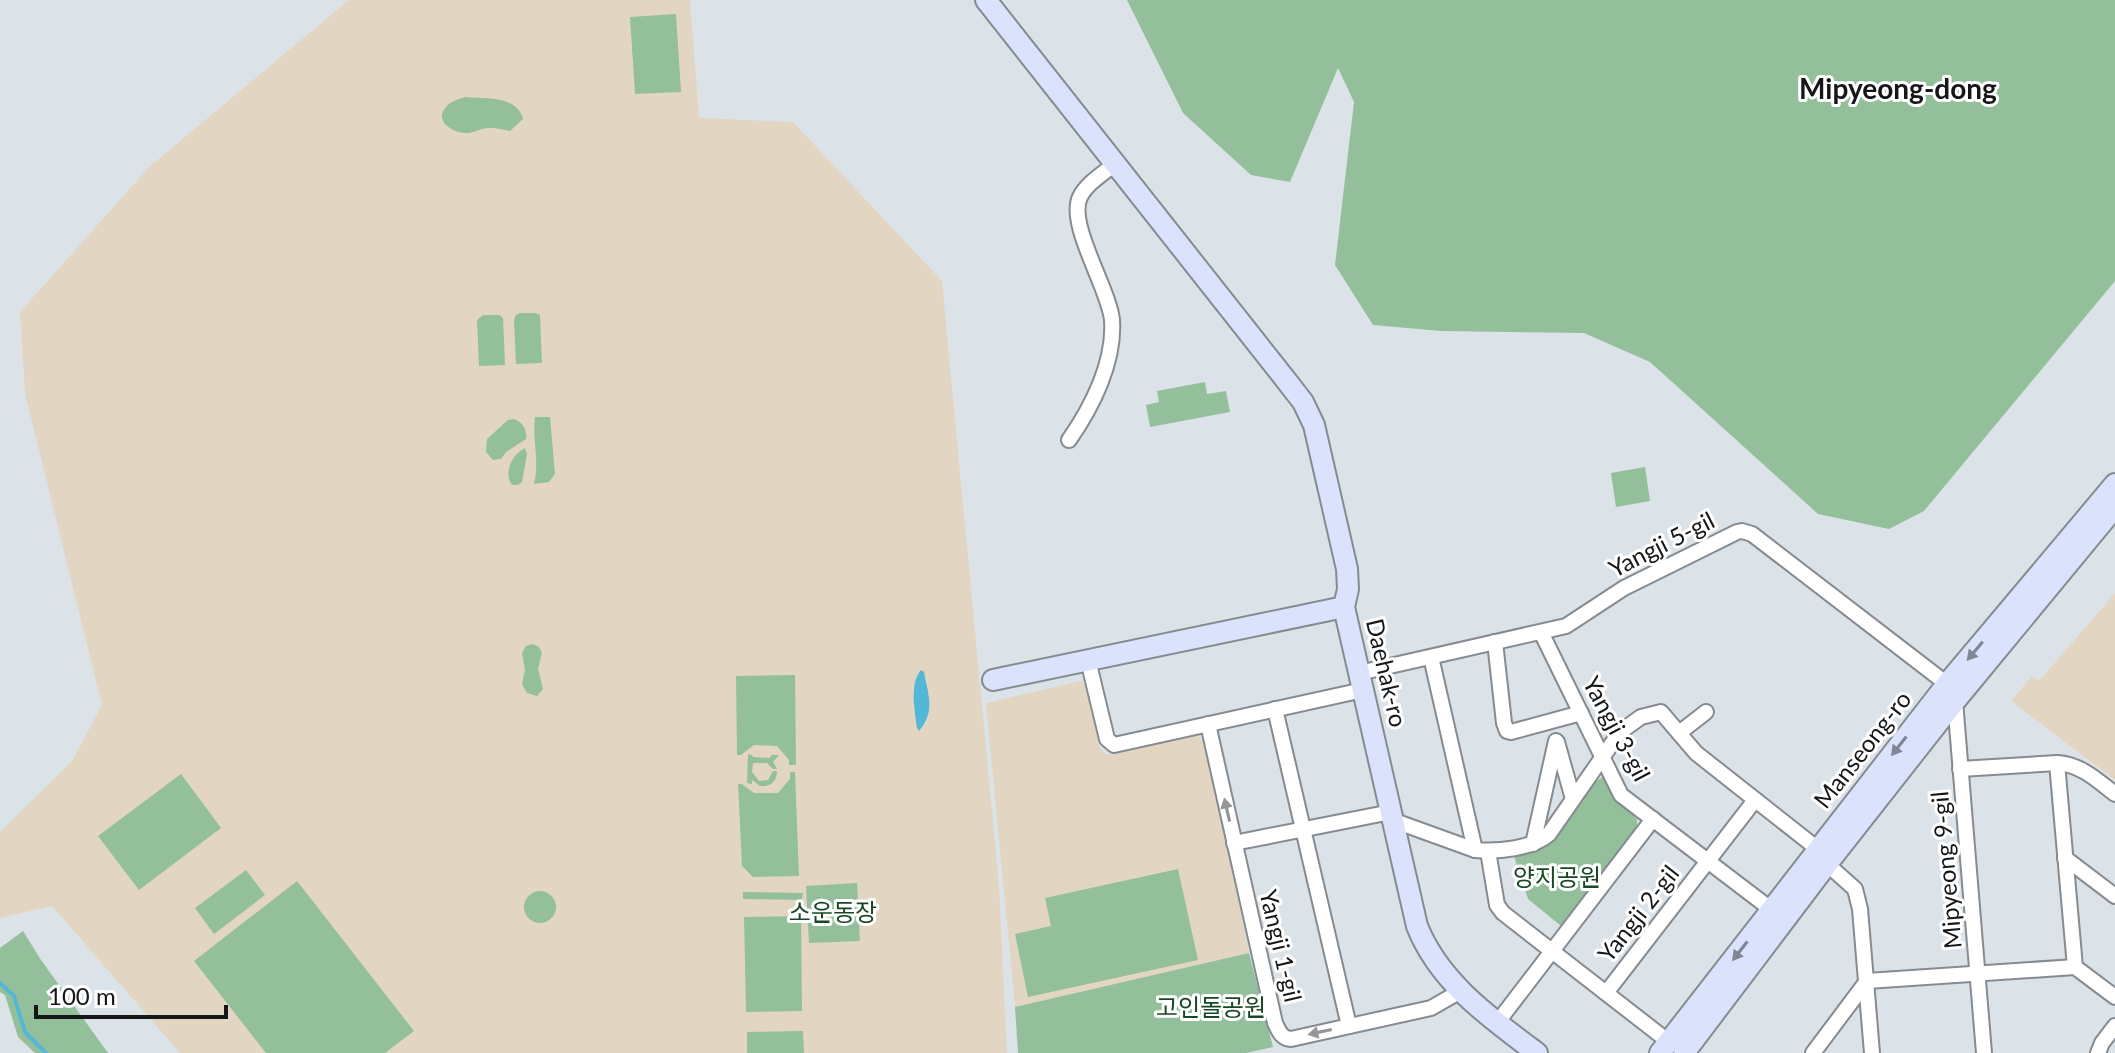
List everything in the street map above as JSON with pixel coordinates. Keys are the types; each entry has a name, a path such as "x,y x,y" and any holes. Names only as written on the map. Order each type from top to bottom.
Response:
{"street":[{"path":"986,0 1309,413 1347,569 1348,589 1344,607"},
{"path":"1069,440 1094,400 1104,371 1112,330 1109,308 1079,226 1077,205 1083,192 1115,164"},
{"name":"Manseong-ro","path":"1671,1049 1951,693 2115,491"},
{"name":"Yangji 5-gil","path":"1361,682 1431,657 1566,626 1624,588 1742,531 1752,534 1951,693"},
{"name":"Daehak-ro","path":"993,680 1344,607 1417,926 1424,944 1439,968 1459,989 1537,1053"},
{"name":"Yangji 3-gil","path":"1541,632 1621,795 1772,910"},
{"path":"1495,642 1506,730 1511,732 1581,713"},
{"name":"Yangji 2-gil","path":"1431,657 1499,909 1671,1049"},
{"path":"1088,660 1107,739 1111,744 1275,709 1361,682"},
{"name":"Mipyeong 9-gil","path":"1951,693 1984,1053"},
{"name":"Yangji 1-gil","path":"1275,709 1349,1026"},
{"path":"1234,843 1392,816 1482,850 1533,844 1549,834 1620,732 1637,719 1662,712 1696,753 1823,857 1857,893 1872,1053"},
{"path":"1679,733 1706,712"},
{"path":"1551,721 1573,799"},
{"name":"Yangji 1-gil","path":"1208,724 1275,1023 1285,1038 1431,1008 1459,989"},
{"path":"1533,844 1556,741"},
{"path":"2057,763 2075,967"},
{"path":"1960,769 2069,764 2080,768 2115,794"},
{"path":"1707,862 1755,800"},
{"name":"Yangji 2-gil","path":"1497,1023 1653,819"},
{"name":"Manseong-ro","path":"1671,1049 1772,910 1823,857"},
{"path":"2065,858 2115,896"},
{"name":"Yangji 2-gil","path":"1606,993 1707,862"},
{"path":"1813,1053 1867,981 2075,967 2115,997"},
{"path":"2098,1053 2115,1026"}],"shaded area":[{"path":"349,0 690,0 699,118 793,122 942,281 999,886 1007,1053 180,1053 52,906 0,918 0,832 72,761 102,705 25,394 20,312 149,167"},
{"path":"2115,593 2115,780 2011,701 2032,676 2039,681"},
{"path":"1080,681 1086,685 1100,750 1108,755 1196,735 1205,742 1249,953 1015,1007 986,703"}],"green space":[{"path":"1127,0 2115,0 2115,281 1924,511 1889,529 1818,514 1650,362 1584,333 1441,331 1373,325 1335,265 1354,102 1338,68 1290,182 1251,175 1183,113"},
{"path":"676,14 681,92 635,94 630,17"},
{"path":"465,97 507,102 520,111 523,119 510,131 488,128 469,133 455,131 445,124 442,115 450,104"},
{"path":"520,313 540,315 542,363 516,364 514,320"},
{"path":"483,315 503,318 505,365 479,366 477,320"},
{"path":"1205,382 1207,394 1226,391 1230,412 1150,427 1146,405 1159,402 1157,391"},
{"path":"535,417 550,417 555,474 549,482 534,484 536,467"},
{"path":"514,419 524,427 526,439 501,459 493,460 486,452 487,439 508,420"},
{"path":"525,448 527,454 522,482 512,485 508,475 510,464"},
{"path":"1645,467 1650,501 1616,507 1611,473"},
{"path":"533,644 542,653 538,669 543,689 537,696 527,693 522,684 525,670 522,653 526,646"},
{"path":"795,675 796,765 789,765 789,760 777,746 754,745 737,755 736,676"},
{"path":"748,754 769,758 779,755 773,762 777,769 767,763 753,763 752,772 759,781 768,780 773,771 777,771 770,785 760,786 752,780 752,784 747,783"},
{"path":"790,772 795,772 799,876 753,877 742,866 738,784 754,793 778,793 790,779"},
{"path":"181,774 221,828 139,890 98,836"},
{"name":"양지공원","path":"1604,776 1612,795 1637,819 1637,828 1561,926 1528,899 1513,853 1544,847 1561,831 1592,784"},
{"path":"1178,869 1198,960 1028,997 1015,934 1051,926 1045,898"},
{"path":"246,870 265,895 214,934 195,908"},
{"path":"297,881 414,1031 385,1053 266,1053 194,961"},
{"name":"소운동장","path":"857,883 860,941 809,943 806,886"},
{"path":"540,891 551,896 556,907 551,918 540,923 529,918 524,907 529,896"},
{"path":"743,892 803,893 802,900 743,899"},
{"path":"801,916 802,1011 746,1012 744,917"},
{"path":"23,931 108,1053 35,1053 18,1037 5,995 0,992 0,948"},
{"name":"고인돌공원","path":"1249,953 1273,1047 1246,1053 1018,1053 1015,1007"},
{"path":"803,1031 804,1053 747,1053 747,1032"}],"water":[{"path":"921,670 924,672 929,710 919,731 914,690"}],"waterway":[{"path":"0,983 14,996 25,1032 46,1053"}],"district":[{"name":"Mipyeong-dong","path":"1898,89"}]}
